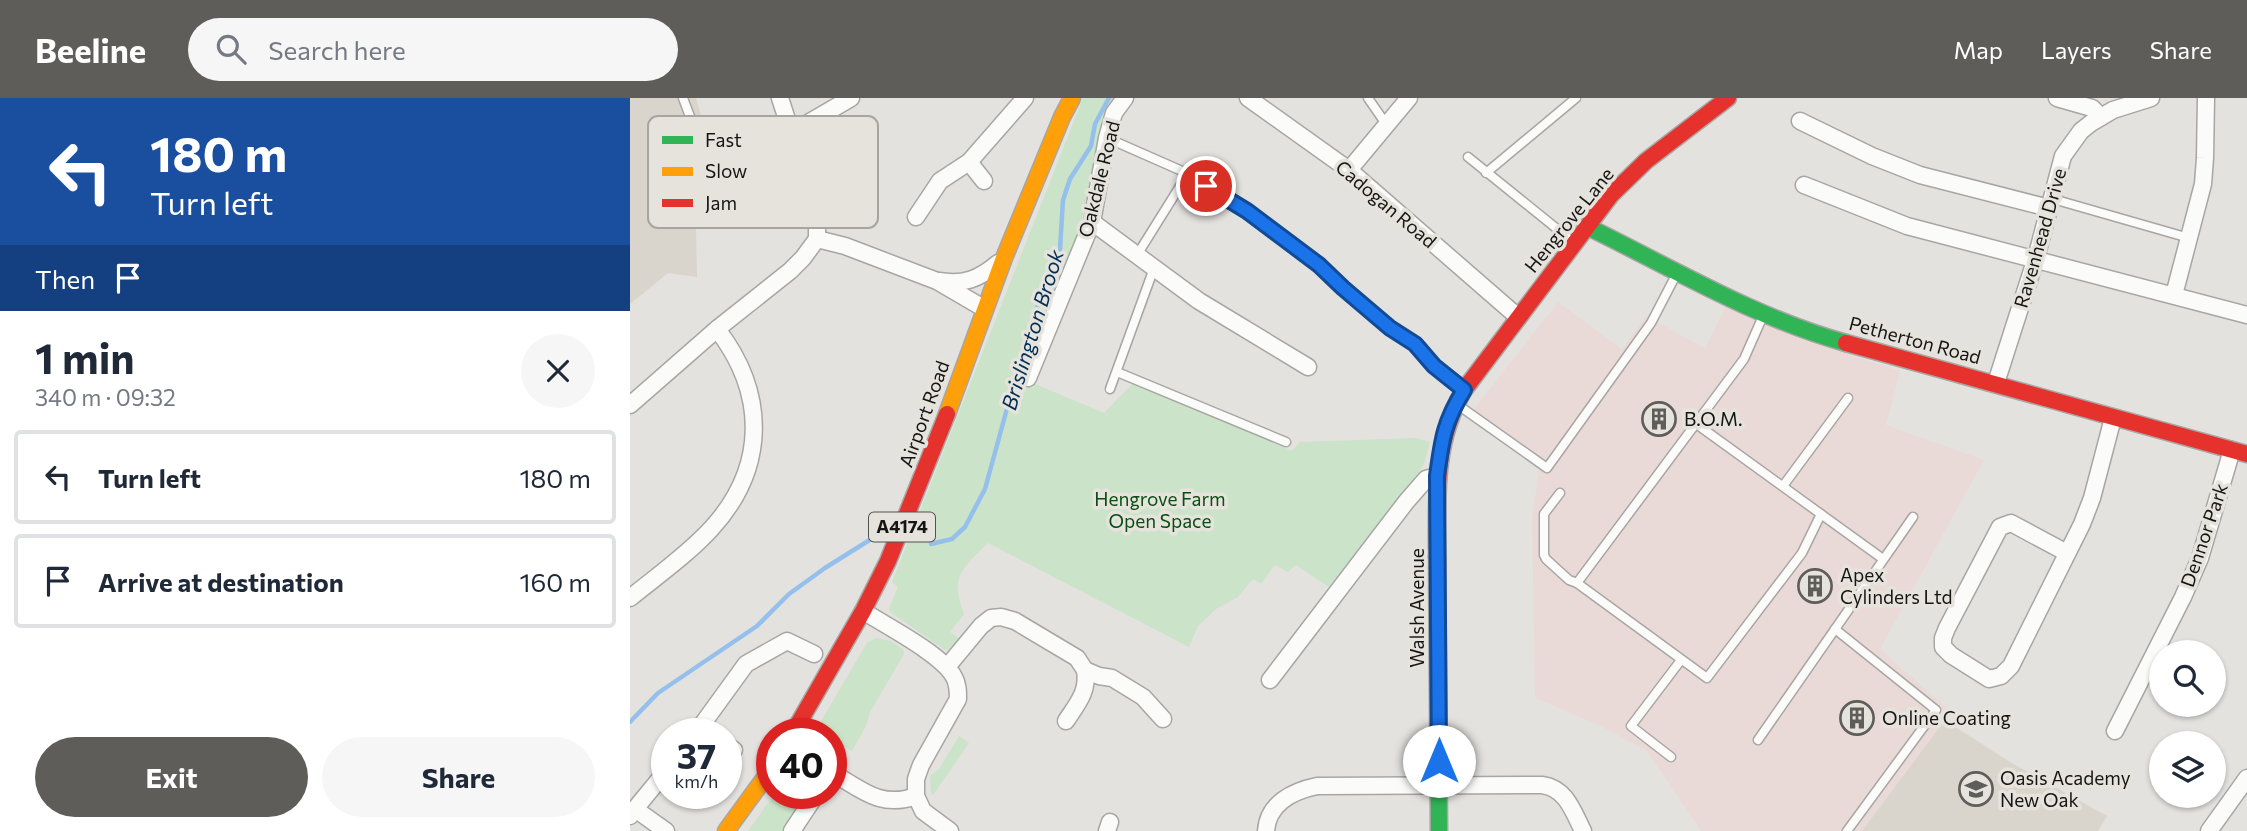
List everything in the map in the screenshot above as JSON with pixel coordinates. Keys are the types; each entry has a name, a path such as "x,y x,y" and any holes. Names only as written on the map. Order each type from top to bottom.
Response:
{"main road":[{"name":"Airport Road","path":"802,718 863,611 888,561 924,475 1004,258 1072,98"},
{"name":"Hengrove Lane","path":"1460,397 1611,195 1646,161 1728,98"},
{"name":"Petherton Road","path":"1588,228 1763,314 1812,334 2239,452"},
{"name":"Walsh Avenue","path":"1439,831 1437,476 1441,438 1460,397"},
{"path":"726,831 756,790"}],"street":[{"path":"779,98 785,116"},
{"path":"820,116 851,98"},
{"path":"916,217 940,181 969,162 1025,98"},
{"name":"Oakdale Road","path":"1028,378 1092,222 1107,138 1114,113 1125,98"},
{"name":"Cadogan Road","path":"1248,98 1349,170 1518,317"},
{"path":"1349,170 1409,98"},
{"path":"2057,98 2092,108 2101,117"},
{"name":"Ravenhead Drive","path":"1996,383 2036,258 2063,156 2081,131 2101,117 2113,110 2151,98"},
{"path":"2174,295 2203,184 2206,98"},
{"path":"1800,121 1920,176 2051,204"},
{"path":"969,162 984,181"},
{"path":"1804,185 1907,226 2247,315"},
{"path":"1092,222 1199,301 1308,367"},
{"path":"630,405 717,329 790,271 817,239 817,228"},
{"path":"817,239 845,246 937,281 985,309"},
{"path":"937,281 957,284 983,276 1004,258"},
{"path":"630,598 711,529 737,494 747,471 755,433 750,391 736,355 717,329"},
{"path":"2067,553 2011,523 2000,527 1947,628 1943,648 1989,679 2001,676 2011,666 2067,553 2092,498 2113,418"},
{"name":"Dennor Park","path":"2115,731 2183,597 2239,452"},
{"path":"1270,680 1406,502 1426,479 1437,476"},
{"path":"863,611 947,667 958,687 958,699 916,779 916,796 923,811 950,831"},
{"path":"947,667 991,618 1001,617 1015,621 1077,659 1085,670 1086,691 1066,721"},
{"path":"710,718 746,664 787,640 814,654"},
{"path":"1085,670 1112,678 1143,697 1163,719"},
{"path":"2209,831 2247,778"},
{"path":"847,781 883,801 904,800 916,796"},
{"path":"1266,831 1272,811 1280,801 1299,790 1317,786 1552,787 1566,799 1583,831"},
{"path":"651,790 633,813 666,831"},
{"path":"792,831 806,809"}],"lane":[{"path":"684,98 690,116"},
{"path":"1368,98 1386,124"},
{"path":"1486,173 1576,98"},
{"path":"1107,138 1186,173 1247,211 1319,265 1390,328 1415,344 1460,397 1547,468 1651,323 1678,271"},
{"path":"1468,157 1575,243"},
{"path":"1137,255 1186,173"},
{"path":"2051,204 2189,238"},
{"path":"1110,389 1154,268"},
{"path":"1577,583 1744,359 1763,314"},
{"path":"1117,372 1286,442"},
{"path":"1783,486 1848,398"},
{"path":"1695,423 1883,559"},
{"path":"1560,493 1544,514 1544,555 1569,580 1577,583 1707,678 1802,553 1821,514"},
{"path":"1758,740 1913,517"},
{"path":"1835,629 1936,710 1847,831"},
{"path":"1671,757 1631,726 1681,660"}],"shaded area":[{"path":"630,98 696,98 701,116 648,116 648,228 696,228 697,277 668,273 630,304"},
{"path":"1558,302 1622,349 1646,316 1705,348 1726,306 1805,340 1900,371 1886,425 1984,460 1880,649 1951,712 1862,831 1701,831 1647,751 1599,725 1535,698 1532,520 1539,467 1469,415"},
{"name":"Oasis Academy New Oak","path":"1945,720 2010,762 2107,816 2098,831 1862,831"}],"green space":[{"name":"Hengrove Farm Open Space","path":"1083,98 1118,98 1104,122 1080,227 1021,378 1104,413 1136,380 1292,451 1300,442 1415,438 1430,442 1424,464 1341,582 1335,578 1329,587 1296,565 1288,572 1275,565 1261,584 1253,579 1238,597 1216,609 1198,626 1189,647 988,543 965,566 958,581 964,614 950,632 960,639 952,648 945,650 890,612 889,608 898,587 892,582"},
{"path":"876,638 890,641 903,649 904,654 870,712 866,726 852,751 847,748 847,718 823,718 867,643"},
{"path":"959,736 969,743 933,795 930,776 939,769"},
{"path":"764,809 800,809 785,831 748,831"}],"waterway":[{"name":"Brislington Brook","path":"931,544 952,539 965,527 985,489 1039,302 1060,249 1063,200 1070,179 1091,146 1095,124 1109,98"},
{"name":"Brislington Brook","path":"630,722 658,693 757,626 789,594 825,568 876,536"}],"traffic: fast":[{"path":"1588,227 1747,306 1812,333 1846,343"},
{"path":"1437,558 1439,831"}],"traffic: slow":[{"path":"947,414 1004,258 1072,98"},
{"path":"726,831 756,790"}],"traffic: jam":[{"path":"1437,558 1437,493 1442,450 1454,410 1464,390 1611,195 1646,161 1728,98"},
{"path":"1846,343 2247,454"},
{"path":"802,718 863,611 888,561 947,414"}],"place":[{"name":"B.O.M.","path":"1659,419"},
{"name":"Apex Cylinders Ltd","path":"1815,586"},
{"name":"Online Coating","path":"1857,718"},
{"name":"Oasis Academy New Oak","path":"1976,789"}],"route":[{"path":"1206,186 1247,211 1319,265 1390,328 1415,344 1434,366 1464,390 1453,407 1441,438 1437,476 1439,761"}]}
